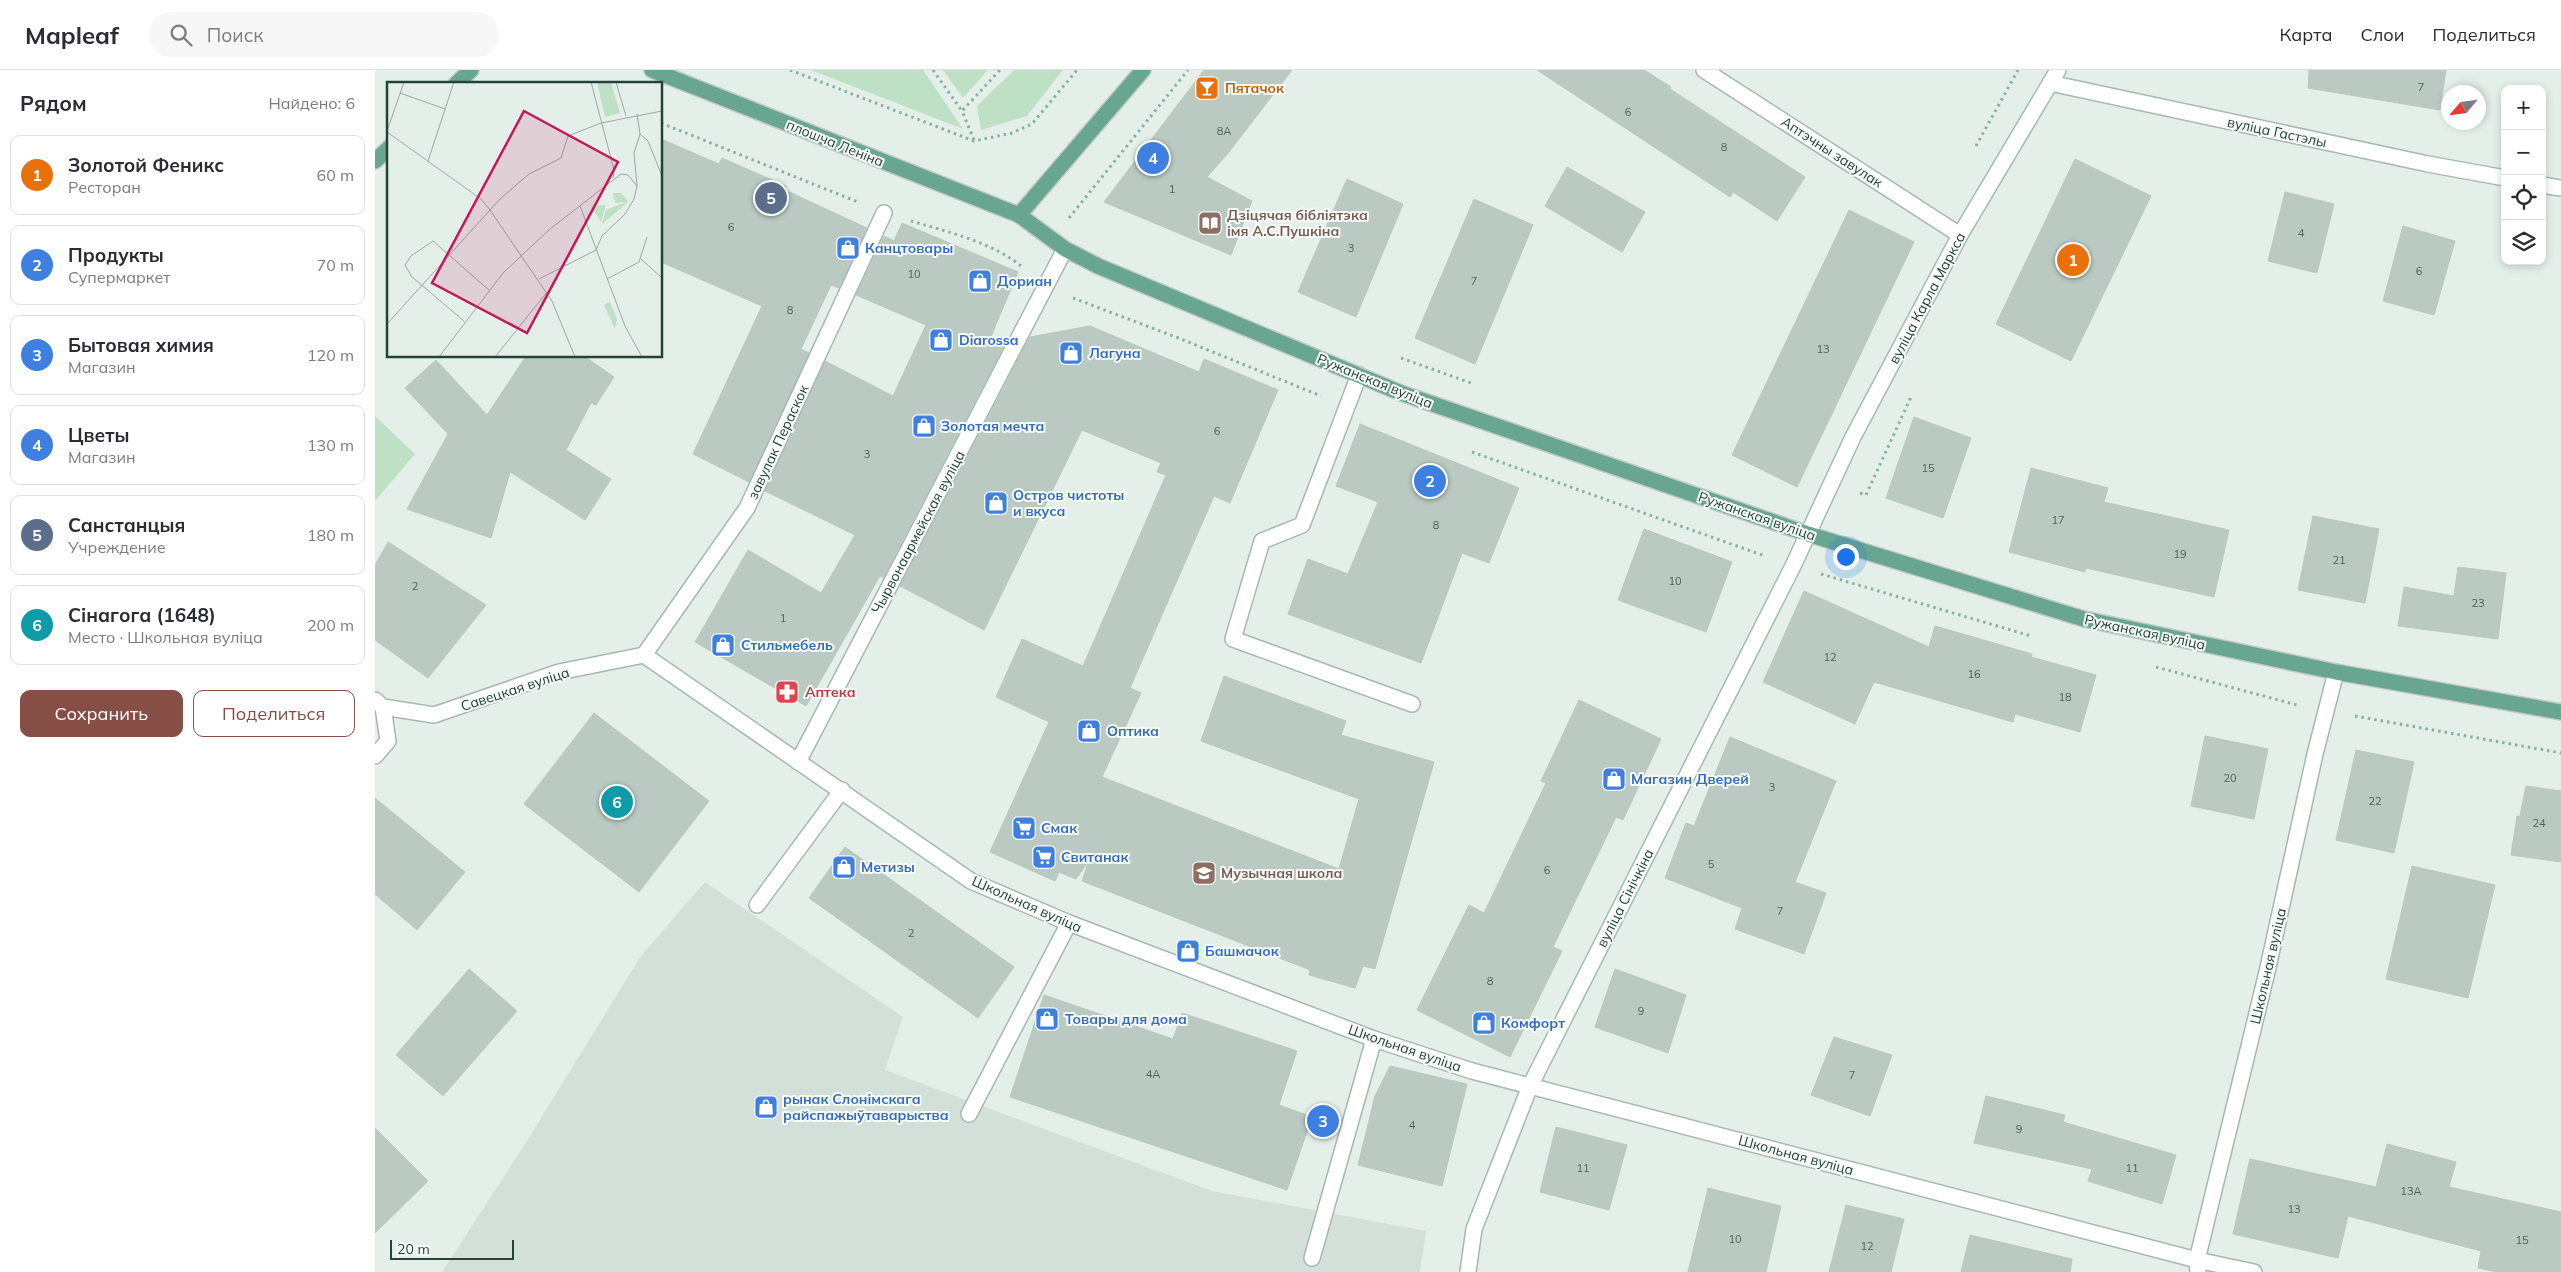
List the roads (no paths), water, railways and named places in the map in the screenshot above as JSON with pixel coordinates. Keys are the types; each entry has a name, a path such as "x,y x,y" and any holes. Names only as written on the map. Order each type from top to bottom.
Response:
{"main road":[{"path":"458,82 471,70"},
{"name":"плошча Леніна","path":"651,70 1019,215"},
{"path":"1019,215 1143,70"},
{"path":"375,161 387,150"},
{"name":"Ружанская вуліца","path":"1019,215 1065,249 1098,266 1401,393 1808,534 2084,620 2336,672 2561,712"}],"street":[{"name":"Аптэчны завулак","path":"1704,70 1960,235"},
{"name":"вуліца Карла Маркса","path":"1808,534 1853,437 1960,235 2054,77"},
{"name":"вуліца Гастэлы","path":"2054,77 2418,162 2501,177"},
{"path":"2546,186 2561,188"},
{"name":"завулак Пераскок","path":"644,656 747,508 884,213"},
{"name":"Чырвонаармейская вуліца","path":"798,762 1065,249"},
{"path":"1359,376 1302,525 1262,541 1233,639 1413,704"},
{"name":"вуліца Сінічкіна","path":"1468,1272 1474,1228 1530,1086 1808,534"},
{"name":"Школьная вуліца","path":"644,656 842,790 971,881 1069,923 1374,1040 1472,1071 2197,1266 2254,1272"},
{"name":"Савецкая вуліца","path":"379,704 434,715 559,672 644,656"},
{"name":"Школьная вуліца","path":"2197,1266 2267,972 2315,754 2336,672"},
{"path":"375,756 388,741 379,704"},
{"path":"757,905 842,790"},
{"path":"969,1114 1069,923"},
{"path":"1312,1258 1374,1040"}],"place":[{"name":"Пятачок","path":"1207,88"},
{"name":"Цветы","path":"1153,158"},
{"name":"Санстанцыя","path":"771,198"},
{"name":"Дзіцячая бібліятэка імя А.С.Пушкіна","path":"1210,223"},
{"name":"Канцтовары","path":"848,248"},
{"name":"Золотой Феникс","path":"2073,260"},
{"name":"Дориан","path":"980,281"},
{"name":"Diarossa","path":"941,340"},
{"name":"Лагуна","path":"1071,353"},
{"name":"Золотая мечта","path":"924,426"},
{"name":"Продукты","path":"1430,481"},
{"name":"Остров чистоты и вкуса","path":"996,503"},
{"name":"Стильмебель","path":"723,645"},
{"name":"Аптека","path":"787,692"},
{"name":"Оптика","path":"1089,731"},
{"name":"Магазин Дверей","path":"1614,779"},
{"name":"Сінагога (1648)","path":"617,802"},
{"name":"Смак","path":"1024,828"},
{"name":"Свитанак","path":"1044,857"},
{"name":"Метизы","path":"844,867"},
{"name":"Музычная школа","path":"1204,873"},
{"name":"Башмачок","path":"1188,951"},
{"name":"Товары для дома","path":"1047,1019"},
{"name":"Комфорт","path":"1484,1023"},
{"name":"рынак Слонімскага райспажыўтаварыства","path":"766,1107"},
{"name":"Бытовая химия","path":"1323,1121"}]}
